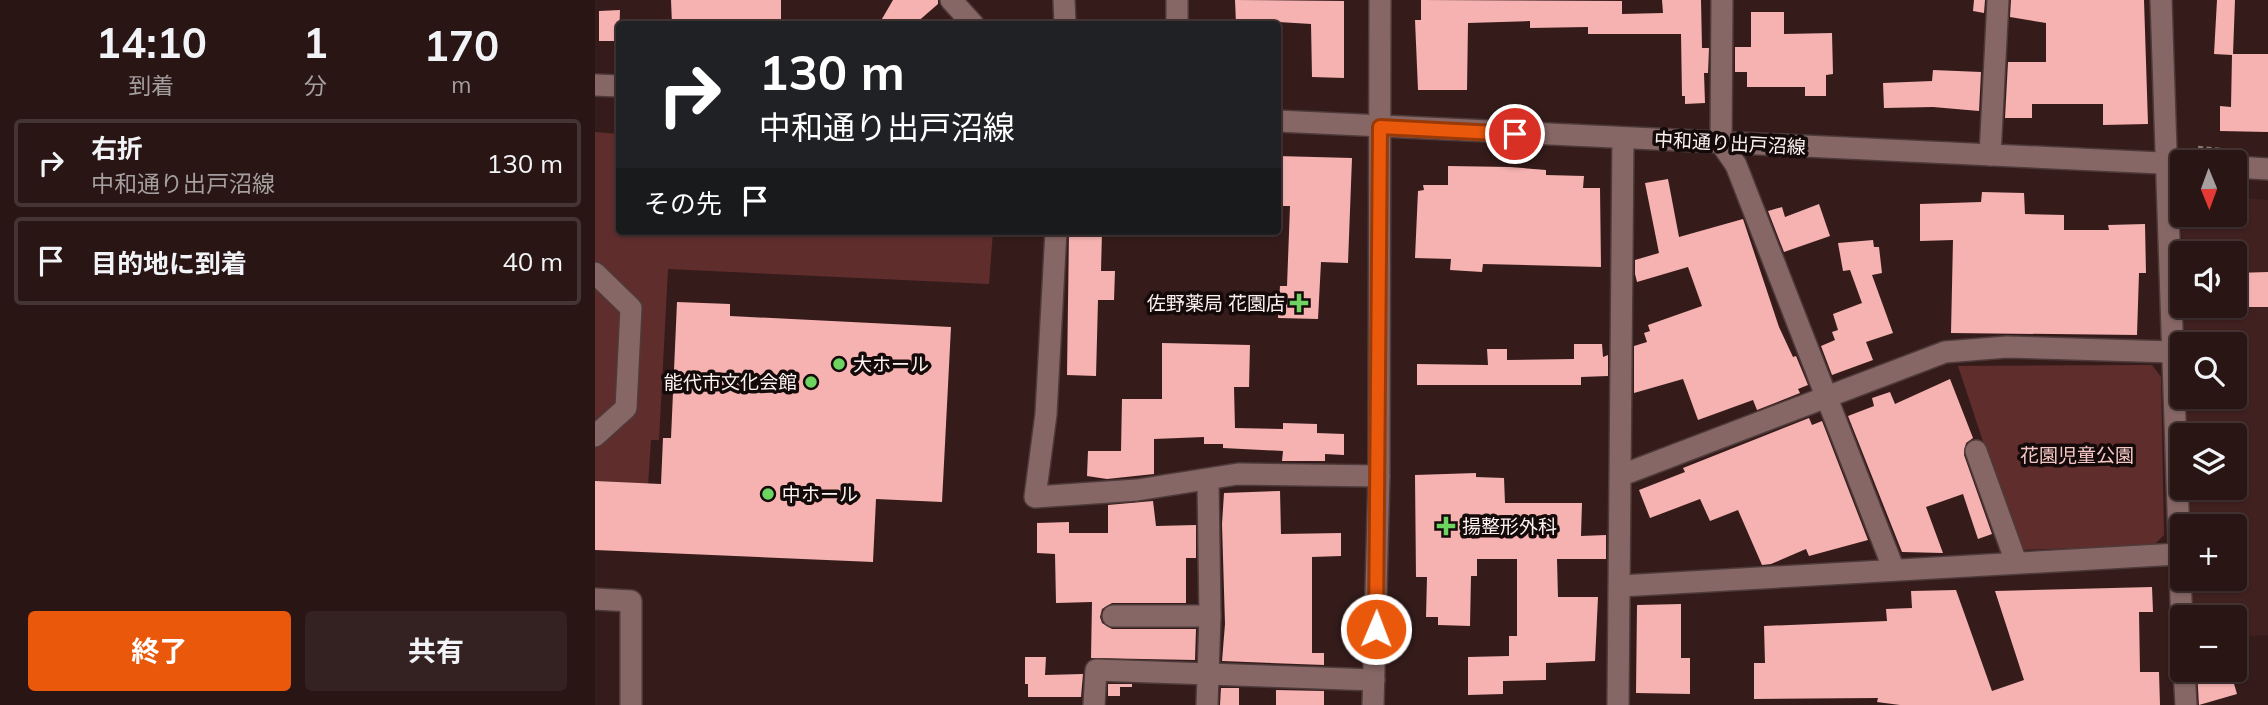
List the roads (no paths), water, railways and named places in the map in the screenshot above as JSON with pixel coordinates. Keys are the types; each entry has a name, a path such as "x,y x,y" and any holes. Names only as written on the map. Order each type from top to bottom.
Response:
{"street":[{"path":"951,0 970,21"},
{"path":"1064,0 1065,21"},
{"path":"1177,0 1177,21"},
{"path":"1373,705 1379,476 1380,0"},
{"path":"1722,0 1721,143 1736,165 1894,570"},
{"path":"1990,155 1998,0"},
{"path":"2161,0 2174,150"},
{"path":"595,85 616,86"},
{"name":"中和通り出戸沼線","path":"1281,121 2170,163"},
{"path":"1618,705 1623,138"},
{"path":"2247,168 2268,169"},
{"path":"2172,332 2174,228"},
{"path":"1056,235 1046,414 1035,497 1137,491 1238,474 1379,476"},
{"path":"595,272 631,308 626,408 595,436"},
{"path":"1622,475 1945,352 2007,347 2170,352"},
{"path":"2174,409 2177,514"},
{"path":"1976,451 2016,562"},
{"path":"1207,705 1210,616 1208,480"},
{"path":"1621,586 2170,554"},
{"path":"595,599 631,601 631,705"},
{"path":"1113,616 1210,616"},
{"path":"1094,705 1096,670 1374,680"},
{"path":"2185,682 2186,705"}],"place":[{"name":"佐野薬局 花園店","path":"1299,303"},
{"name":"大ホール","path":"839,364"},
{"name":"能代市文化会館","path":"811,382"},
{"name":"中ホール","path":"768,494"},
{"name":"揚整形外科","path":"1446,526"}],"park label":[{"name":"花園児童公園","path":"2077,455"}]}
